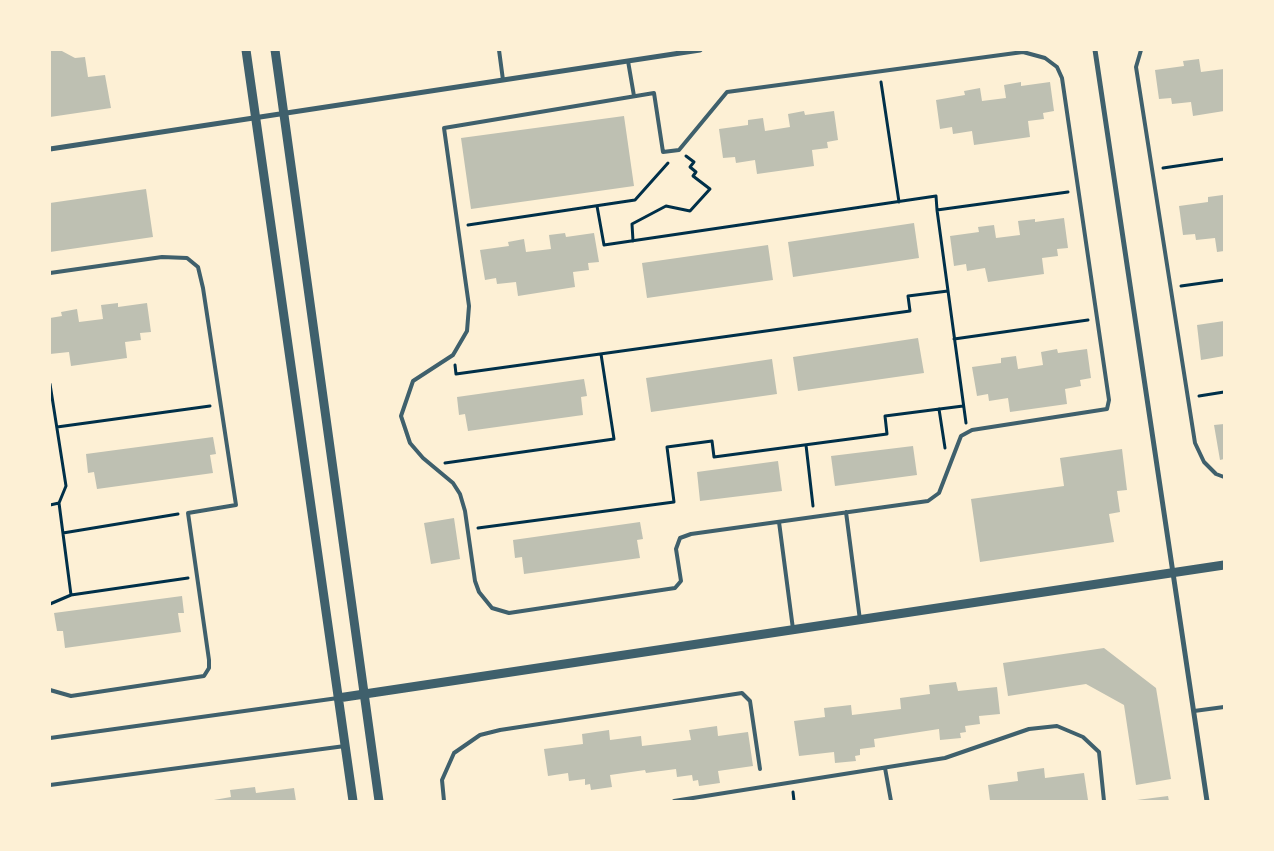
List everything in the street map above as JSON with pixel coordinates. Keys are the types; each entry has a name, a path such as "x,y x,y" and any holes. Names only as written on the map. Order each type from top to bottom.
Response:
{"street":[{"path":"246,50 353,801"},
{"path":"275,50 378,801"},
{"path":"50,148 700,50"},
{"path":"1095,50 1207,801"},
{"path":"338,698 1224,565"}],"lane":[{"path":"499,50 503,80"},
{"path":"1141,50 1136,67 1188,397 1198,449 1210,468 1216,474 1224,477"},
{"path":"1023,52 1045,58 1057,67 1062,78 1109,400 1107,409 1095,413 987,427 961,436 939,494 928,500 691,534 680,538 676,549 681,581 675,588 509,613 492,608 479,592 474,581 468,530 460,494 452,483 410,443 401,416 413,381 453,355 467,332 469,306 444,128 654,93 663,152 679,150 727,92 1023,52"},
{"path":"628,61 634,96"},
{"path":"50,273 162,257 187,258 198,268 203,288 236,505 188,513 209,660 209,668 204,676 71,696 50,690"},
{"path":"846,512 860,620"},
{"path":"779,522 793,630"},
{"path":"444,801 442,780 454,752 480,735 500,730 742,693 750,701 760,769"},
{"path":"50,738 338,698"},
{"path":"1194,711 1224,707"},
{"path":"674,801 945,758 1029,729 1057,726 1083,737 1098,752 1104,801"},
{"path":"50,785 345,746"},
{"path":"886,768 891,801"}],"path":[{"path":"879,71 899,202"},
{"path":"458,227 635,200 679,150 694,162 690,167 696,172 693,176 710,189 690,211 666,206 632,224 634,241"},
{"path":"1152,169 1224,159"},
{"path":"937,210 1078,190"},
{"path":"597,206 604,246 936,196 967,433"},
{"path":"1171,287 1224,280"},
{"path":"453,355 456,374 910,310 908,296 948,291"},
{"path":"954,339 1097,319"},
{"path":"431,464 614,439 601,354"},
{"path":"50,384 66,486 59,504 71,595"},
{"path":"1188,397 1224,392"},
{"path":"57,427 221,404"},
{"path":"468,530 674,502 667,447 712,441 714,457 888,434 885,416 963,406"},
{"path":"939,409 948,470"},
{"path":"806,445 814,516"},
{"path":"50,505 59,504"},
{"path":"63,533 188,513"},
{"path":"50,604 71,595 197,576"}],"building":[{"path":"50,50 60,50 75,58 85,57 88,77 105,75 111,108 50,117"},
{"path":"1199,59 1201,72 1224,69 1224,111 1193,116 1191,102 1172,104 1171,98 1159,99 1155,70 1184,66 1183,61"},
{"path":"1021,82 1021,86 1050,82 1054,111 1043,113 1044,119 1028,121 1030,137 974,145 972,131 953,134 952,127 940,129 936,100 965,95 964,91 980,88 982,101 1006,98 1004,85"},
{"path":"804,111 805,115 834,111 838,140 827,142 828,148 812,150 814,166 757,174 755,160 736,163 735,157 723,158 719,129 748,125 748,120 763,118 765,131 790,127 788,114"},
{"path":"624,116 634,186 471,209 461,138"},
{"path":"146,189 153,237 50,252 50,203"},
{"path":"1223,195 1224,251 1217,252 1215,238 1196,240 1195,234 1183,235 1179,206 1208,202 1208,197"},
{"path":"1064,218 1068,248 1057,249 1058,256 1042,258 1044,274 988,282 985,268 967,271 966,264 954,266 950,236 979,232 978,227 994,225 996,238 1020,235 1018,221 1035,219 1035,222"},
{"path":"914,223 919,258 793,277 788,242"},
{"path":"565,233 566,237 594,233 599,262 588,263 589,270 573,272 575,287 518,296 516,282 497,284 496,278 485,280 480,250 509,246 508,242 524,239 526,252 551,249 549,235"},
{"path":"768,245 773,280 647,298 642,263"},
{"path":"118,303 118,307 147,303 151,332 140,333 141,340 125,342 127,358 71,366 69,352 50,354 50,318 62,316 61,312 77,309 79,322 103,319 101,305"},
{"path":"1224,321 1224,356 1201,360 1197,325"},
{"path":"918,338 924,373 798,391 793,357"},
{"path":"1057,349 1058,353 1087,349 1091,378 1080,380 1081,386 1065,389 1067,404 1010,412 1008,398 989,401 988,394 977,396 972,367 1001,363 1001,358 1016,356 1018,369 1043,365 1041,352"},
{"path":"772,359 777,394 651,412 646,378"},
{"path":"584,379 587,396 581,397 583,415 468,431 465,414 459,415 457,397"},
{"path":"1224,424 1224,459 1220,460 1214,425"},
{"path":"213,437 216,454 210,455 213,473 97,489 94,472 88,473 86,454"},
{"path":"913,446 917,475 835,486 831,456"},
{"path":"1122,449 1127,490 1117,491 1120,512 1109,514 1114,542 980,562 971,499 1064,486 1060,458"},
{"path":"778,461 782,491 700,501 697,472"},
{"path":"454,518 460,559 431,564 424,523"},
{"path":"640,522 643,539 637,540 640,558 524,574 522,557 515,558 513,540"},
{"path":"182,596 184,613 178,613 181,632 65,648 63,631 57,631 54,613"},
{"path":"1104,648 1156,688 1171,779 1136,785 1124,705 1086,684 1008,696 1003,663"},
{"path":"956,682 958,691 997,687 1000,714 979,716 980,724 965,726 966,732 960,733 961,738 940,740 939,729 874,739 875,747 860,749 860,755 855,756 856,761 835,763 834,752 799,756 794,721 825,717 824,708 851,705 852,715 901,709 900,698 930,694 929,685"},
{"path":"717,726 718,736 748,732 753,766 718,771 720,783 699,786 698,780 693,781 692,775 677,777 676,769 646,773 645,770 610,775 612,787 591,790 590,784 585,785 585,779 569,781 568,773 548,776 544,749 583,744 582,734 609,730 610,740 641,736 642,746 691,740 689,730"},
{"path":"1044,768 1045,778 1084,773 1088,800 990,801 988,785 1018,781 1017,772"},
{"path":"255,787 256,793 294,788 296,801 208,801 231,797 230,790"},
{"path":"1168,796 1169,801 1137,801 1137,800"}]}
